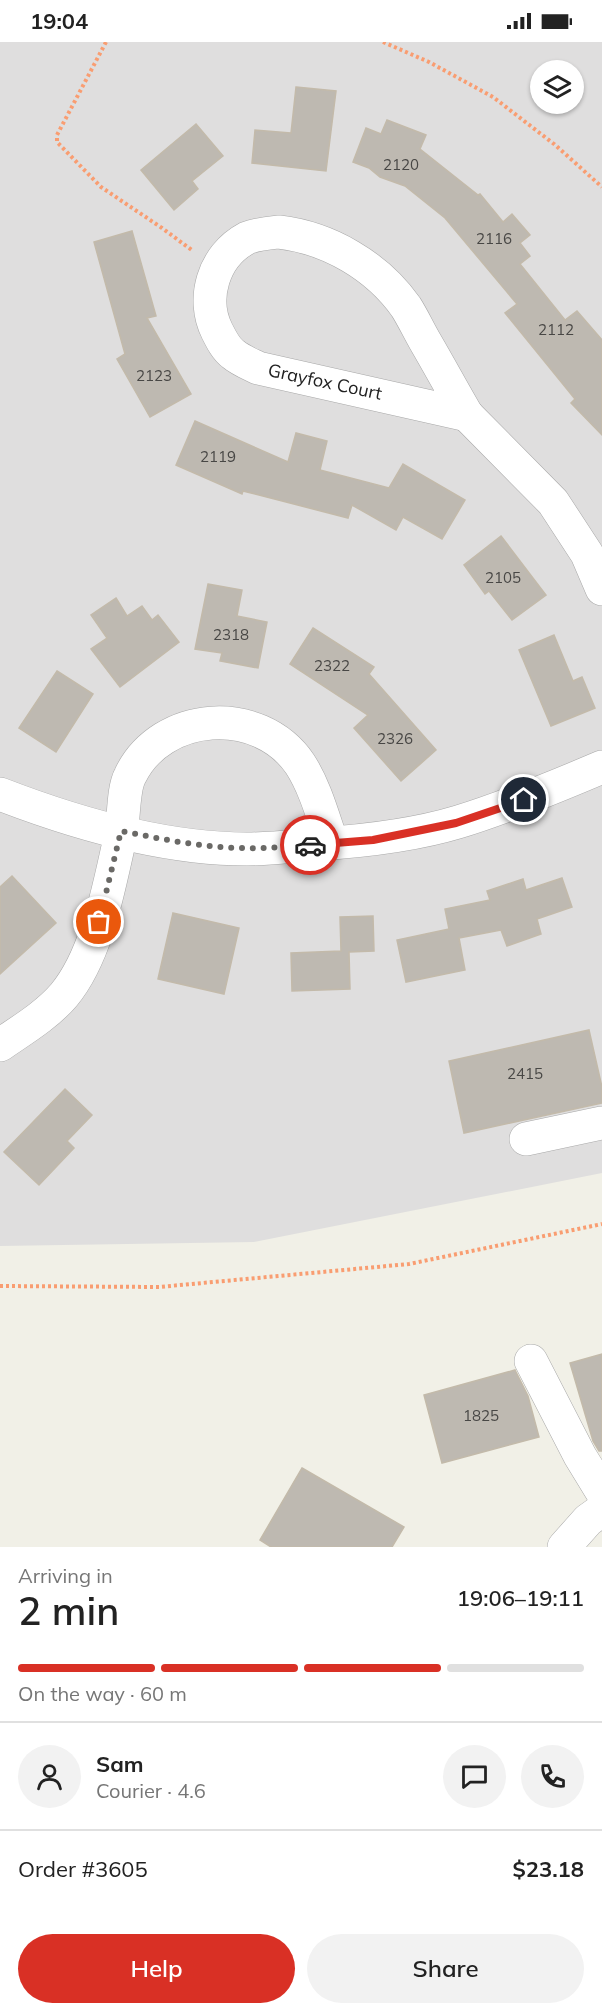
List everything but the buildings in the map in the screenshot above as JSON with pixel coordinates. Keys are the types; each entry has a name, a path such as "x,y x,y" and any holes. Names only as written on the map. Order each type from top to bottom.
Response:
{"street":[{"name":"Grayfox Court","path":"467,415 258,368 233,354 222,340 210,310 210,292 224,258 248,238 279,232 297,234 334,247 370,270 405,307 467,415 553,502 587,554 602,589"},
{"path":"0,1045 43,1015 63,996 75,980 93,944 121,831 129,777 141,758 162,739 178,730 197,724 220,722 239,724 260,731 282,743 299,763 310,782 332,843"},
{"path":"0,794 48,812 121,831 175,842 247,849 373,840 456,823 524,800 602,767"},
{"path":"525,1139 602,1123"},
{"path":"531,1361 580,1456 602,1492"},
{"path":"571,1544 588,1520 602,1510"}],"path":[{"path":"106,42 57,135 57,142 101,187 218,269"},
{"path":"383,42 429,62 493,97 554,144 602,187"},
{"path":"0,1286 159,1287 308,1275 409,1264 602,1224"}],"shaded area":[{"path":"0,42 602,42 602,1173 254,1242 0,1246"}],"way so far":[{"path":"99,922 121,831 175,842 247,849 310,845"}],"route":[{"path":"310,845 373,840 456,823 524,800"}]}
